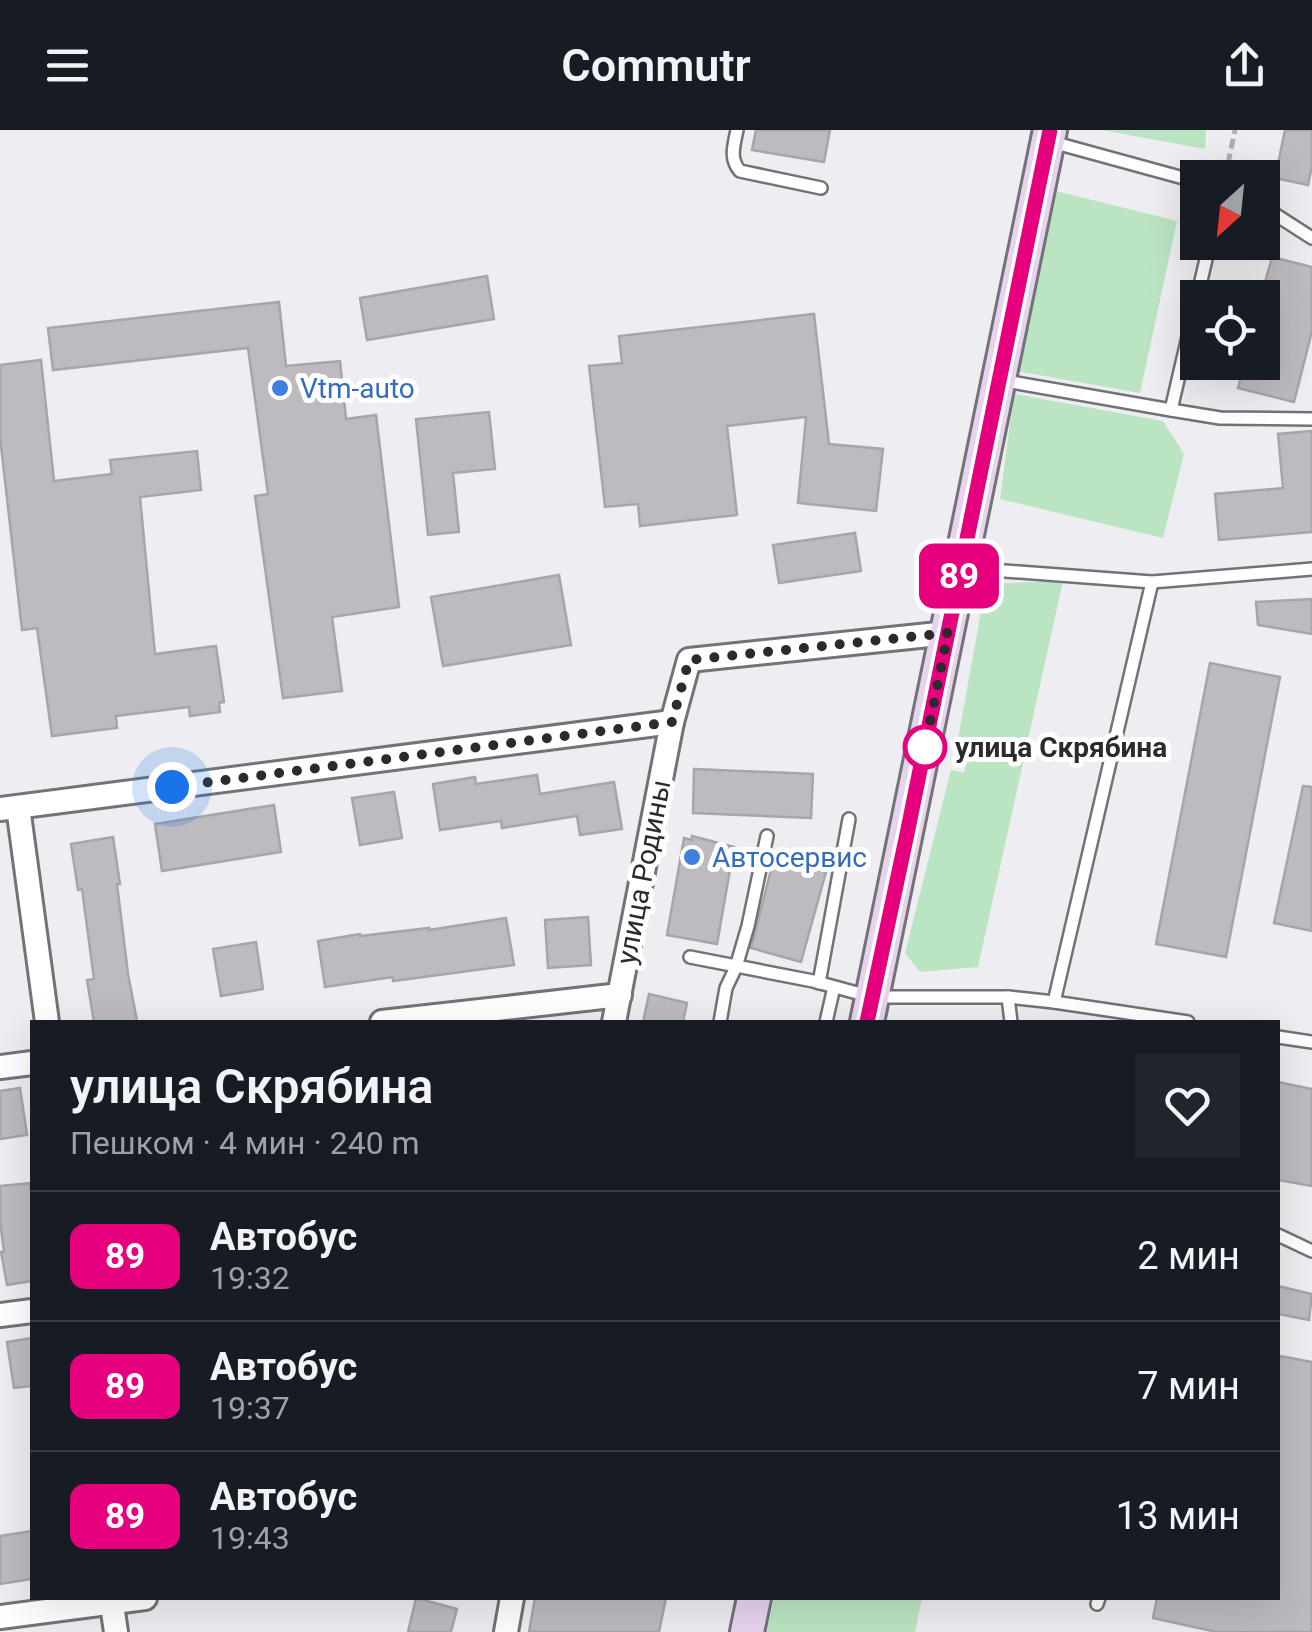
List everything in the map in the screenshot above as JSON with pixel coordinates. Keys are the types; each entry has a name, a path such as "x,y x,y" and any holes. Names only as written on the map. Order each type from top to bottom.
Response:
{"street":[{"path":"869,1010 1050,135"},
{"path":"47,1020 9,808 672,722 689,660 948,633"},
{"name":"улица Родины","path":"614,1020 672,722"},
{"path":"400,1020 620,995"},
{"path":"0,1067 30,1063"},
{"path":"0,1315 30,1311"},
{"path":"0,1617 112,1600 116,1632"},
{"path":"506,1632 512,1600"},
{"path":"748,1632 754,1600"}],"lane":[{"path":"737,130 732,154 740,172 821,188"},
{"path":"1050,135 1180,176"},
{"path":"1280,218 1312,238"},
{"path":"1171,410 1206,260"},
{"path":"1000,380 1220,418 1312,420"},
{"path":"961,568 1152,582 1312,569"},
{"path":"1054,1002 1152,582"},
{"path":"819,983 849,819"},
{"path":"720,1020 726,988 748,926 767,836"},
{"path":"690,957 834,987 869,1010 1008,998 1175,1020"},
{"path":"826,1020 834,987"},
{"path":"1008,998 1011,1020"},
{"path":"1280,1036 1312,1042"},
{"path":"1280,1236 1312,1250"}],"path":[{"path":"1229,160 1235,130"}],"green space":[{"path":"1102,130 1206,130 1205,149"},
{"path":"1056,191 1177,221 1140,393 1016,371"},
{"path":"1014,394 1163,421 1184,454 1163,538 1000,499"},
{"path":"1063,581 978,967 920,972 905,953 951,770 964,773 970,748 957,744 986,584"},
{"path":"774,1600 922,1600 915,1632 767,1632"}],"building":[{"path":"756,130 830,130 824,162 752,150"},
{"path":"1285,130 1312,130 1308,185 1280,179 1279,160"},
{"path":"1271,260 1312,267 1312,331 1294,402 1238,388 1240,380 1280,380 1280,280 1266,280"},
{"path":"487,276 494,319 367,340 360,298"},
{"path":"279,302 286,366 340,361 346,419 376,415 399,607 332,617 342,691 283,698 255,496 268,494 248,348 53,370 48,328"},
{"path":"814,314 829,444 883,449 876,511 798,503 806,417 727,426 737,515 640,526 638,504 605,507 589,366 622,363 619,336"},
{"path":"41,360 54,481 112,474 110,460 197,451 201,490 140,497 155,654 216,646 224,702 219,703 220,712 190,716 189,707 116,716 117,728 52,736 37,628 22,630 0,437 0,365"},
{"path":"489,412 495,469 453,473 459,532 428,535 416,419"},
{"path":"1312,431 1312,532 1219,540 1215,494 1283,488 1278,434"},
{"path":"855,533 861,571 779,583 773,545"},
{"path":"559,575 571,645 443,666 431,597"},
{"path":"1312,599 1312,634 1258,625 1256,602"},
{"path":"1210,663 1280,677 1226,957 1156,944"},
{"path":"694,769 813,774 811,818 693,813"},
{"path":"537,775 540,794 614,782 622,829 580,835 577,816 502,828 501,821 440,830 433,784 475,777 476,784"},
{"path":"1303,786 1312,787 1312,931 1274,923"},
{"path":"394,792 402,838 360,845 352,798"},
{"path":"274,805 281,852 162,871 155,824"},
{"path":"692,836 734,847 717,944 667,935 684,838 692,840"},
{"path":"113,837 137,1020 94,1020 87,980 94,979 82,889 78,890 71,844"},
{"path":"774,858 826,872 801,962 751,948"},
{"path":"588,917 591,965 548,968 545,920"},
{"path":"506,918 514,965 325,987 318,941"},
{"path":"256,942 263,989 221,996 213,949"},
{"path":"649,994 687,1003 683,1020 643,1020"},
{"path":"1280,1082 1312,1089 1312,1186 1280,1180"},
{"path":"20,1088 27,1135 0,1139 0,1091"},
{"path":"30,1183 30,1281 7,1285 1,1252 0,1186"},
{"path":"1280,1286 1312,1294 1309,1320 1280,1314"},
{"path":"30,1338 30,1386 14,1388 7,1342"},
{"path":"1280,1356 1312,1362 1312,1632 1217,1632 1153,1618 1157,1600 1280,1600"},
{"path":"30,1531 30,1579 0,1584 0,1536"},
{"path":"416,1600 457,1609 451,1632 408,1632"},
{"path":"535,1600 666,1600 659,1632 529,1632"}],"bus line":[{"name":"89","path":"867,1020 1050,130"}],"place":[{"name":"Vtm-auto","path":"280,388"},
{"name":"улица Скрябина","path":"925,747"},
{"name":"Автосервис","path":"692,857"}],"route":[{"path":"172,787 672,722 689,660 948,633 925,747"}]}
